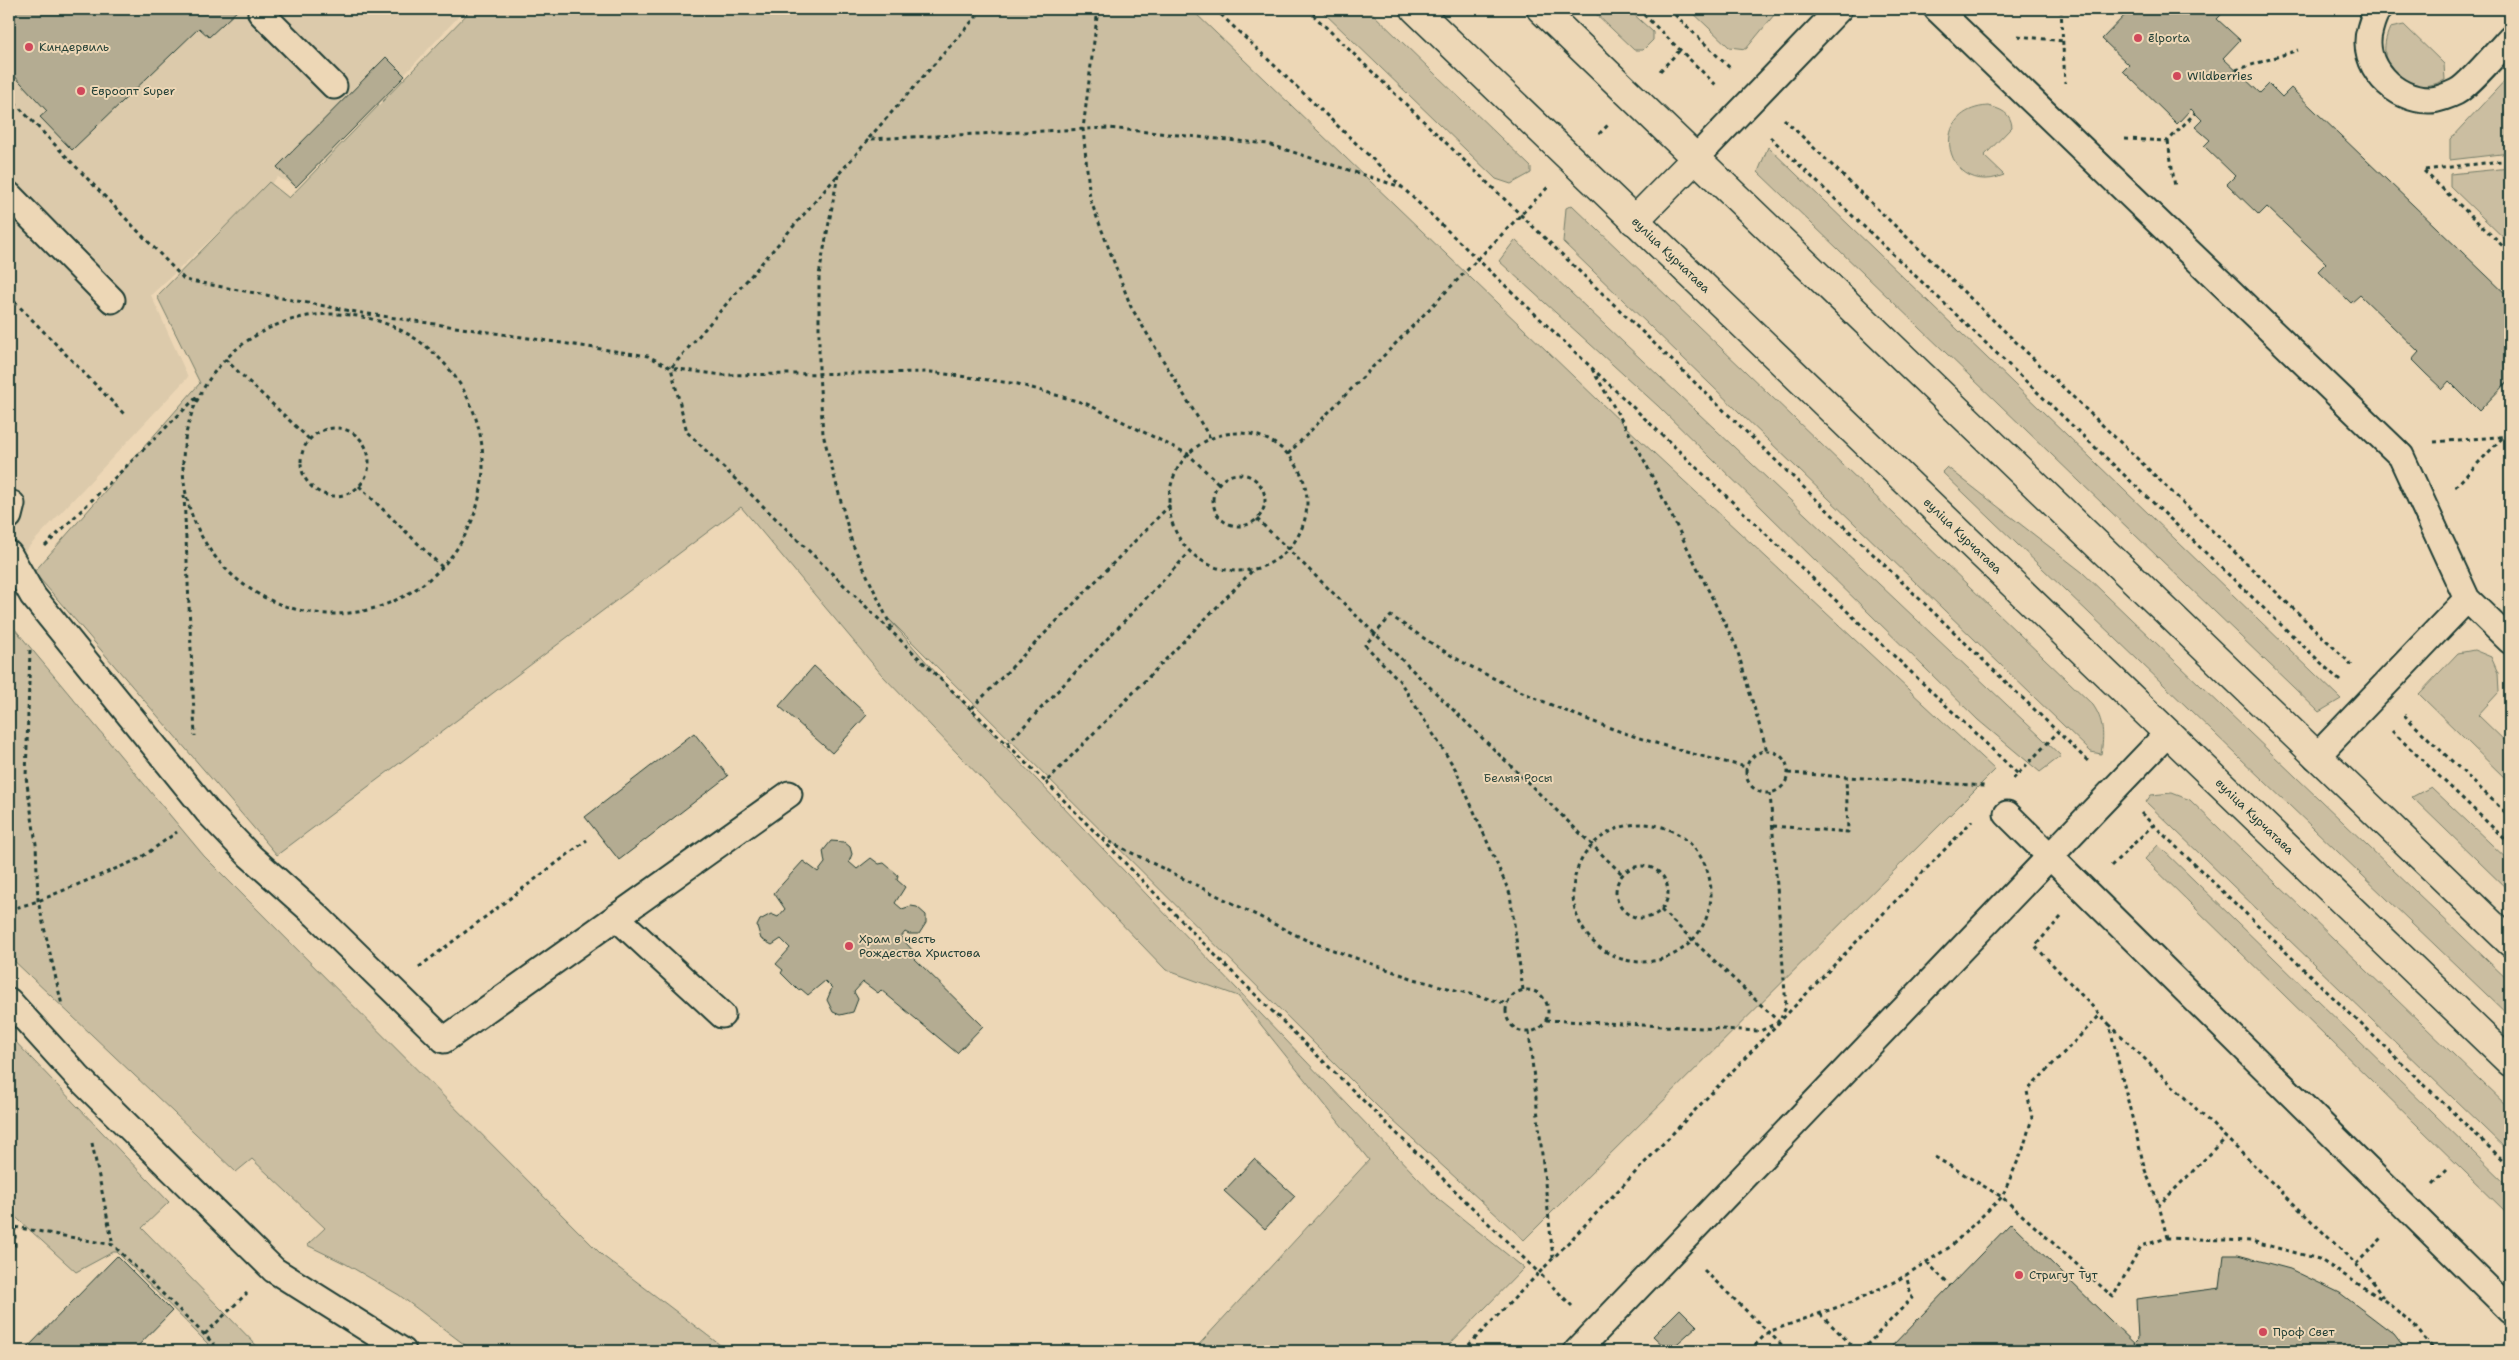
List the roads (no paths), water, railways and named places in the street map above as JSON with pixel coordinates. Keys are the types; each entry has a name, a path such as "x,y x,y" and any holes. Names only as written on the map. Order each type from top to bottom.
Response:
{"main road":[{"name":"вуліца Курчатава","path":"1415,9 2510,1062"},
{"path":"1541,9 2510,942"},
{"path":"1634,220 1696,158"}],"lane":[{"path":"1696,158 1838,9"},
{"path":"1937,9 2402,456 2466,599 2510,641"},
{"path":"2379,9 2375,13 2367,37 2370,61 2383,80 2405,95 2430,100 2458,92 2510,38"},
{"path":"261,13 334,86"},
{"path":"9,195 112,300"},
{"path":"14,563 33,596 207,810 250,856 317,916 444,1040 789,794"},
{"path":"2316,757 2466,599"},
{"path":"1577,1351 2167,734"},
{"path":"2007,814 2510,1310"},
{"path":"616,917 722,1015"},
{"path":"9,1001 78,1077 274,1270 403,1351"}],"place":[{"name":"ēlporta","path":"2138,38"},
{"name":"Киндервиль","path":"29,47"},
{"name":"Wildberries","path":"2177,76"},
{"name":"Евроопт Super","path":"81,91"},
{"name":"Храм в честь Рождества Христова","path":"849,946"},
{"name":"Стригут Тут","path":"2019,1275"},
{"name":"Проф Свет","path":"2263,1332"}],"park label":[{"name":"Белыя Росы","path":"1518,778"}]}
